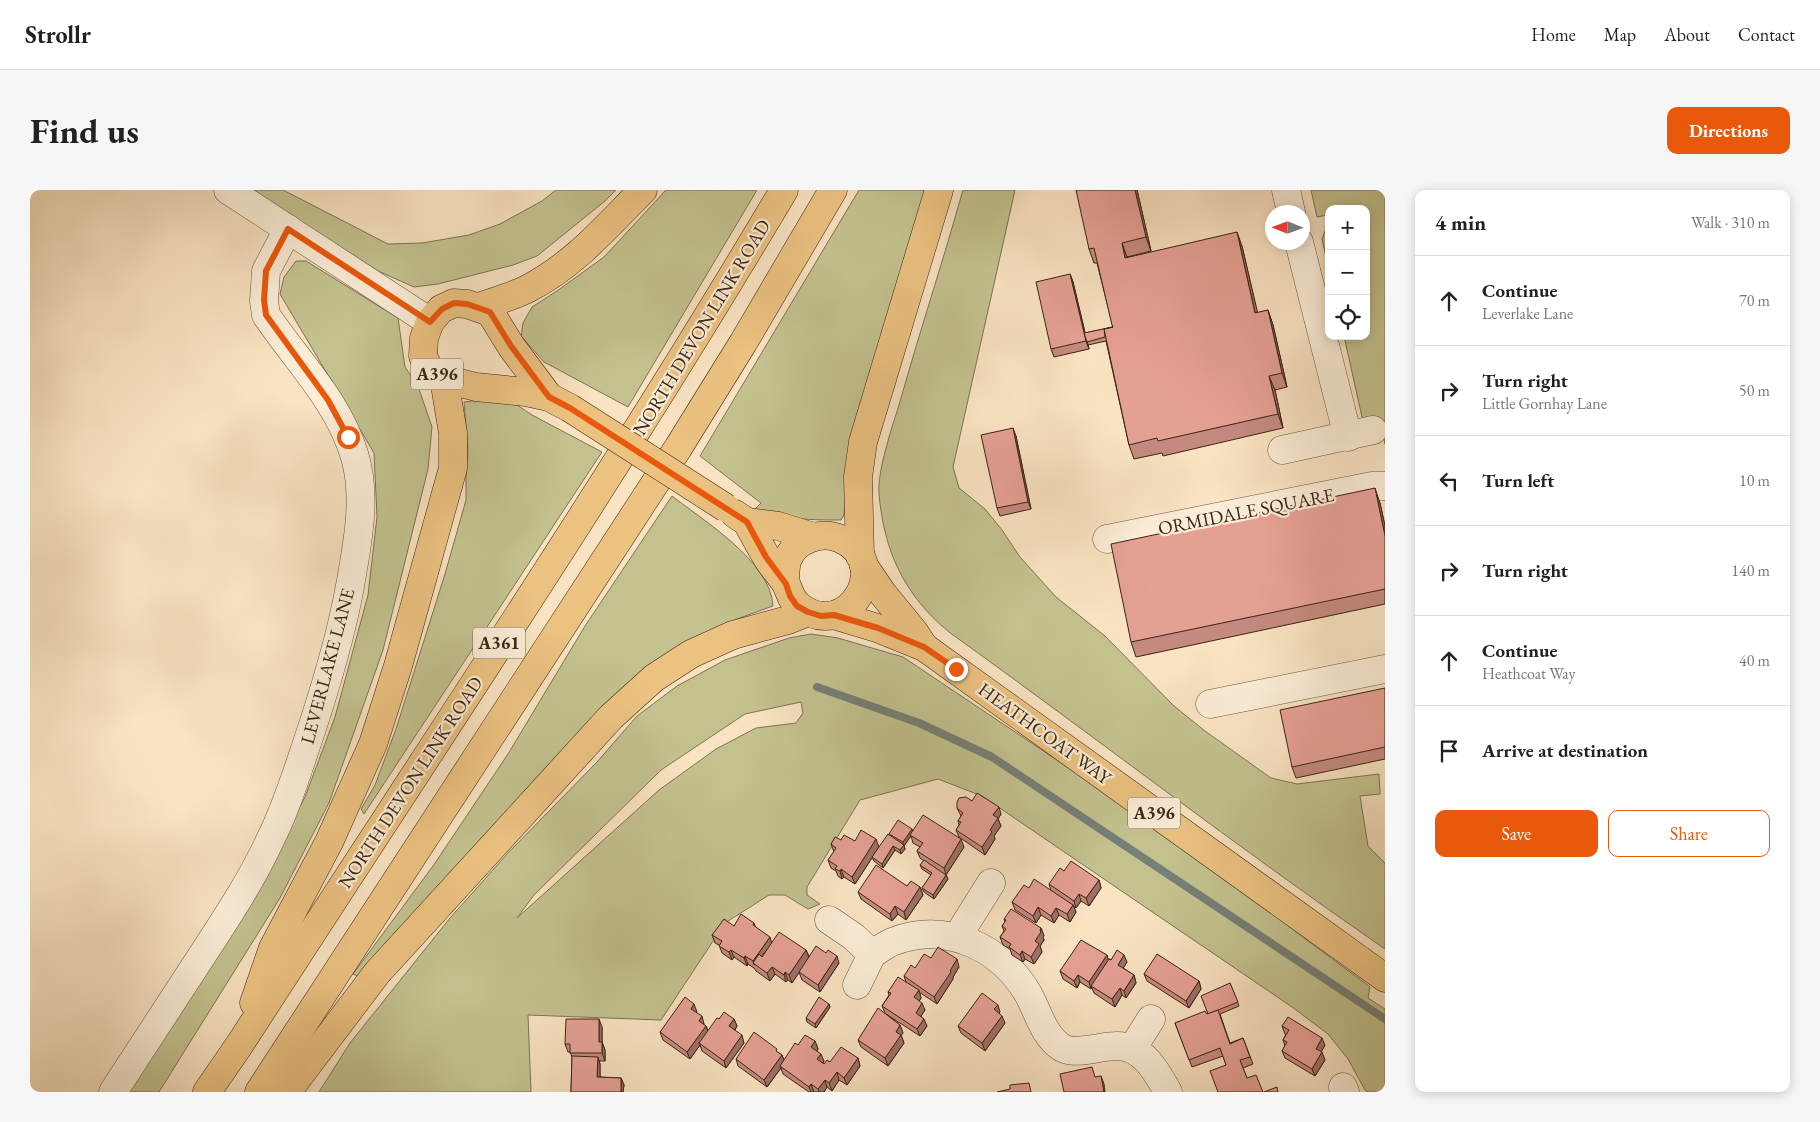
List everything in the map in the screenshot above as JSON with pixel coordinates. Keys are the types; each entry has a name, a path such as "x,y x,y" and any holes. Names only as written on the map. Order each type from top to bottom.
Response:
{"main road":[{"path":"430,322 442,309 454,303 479,307 528,289 553,273 580,251 643,190"},
{"name":"NORTH DEVON LINK ROAD","path":"207,1092 642,425 708,319 784,190"},
{"name":"A361","path":"259,1092 678,448 743,343 833,190"},
{"path":"287,1092 377,973 611,717 654,678 691,654 733,635 788,620 846,610 856,602 862,591 865,579 862,561 858,478 863,442 939,190"},
{"name":"A396","path":"479,307 490,312 511,346 560,402"},
{"name":"A396","path":"430,322 424,338 423,356 429,369 444,379 476,387 526,392 560,402 737,515 814,537"},
{"path":"240,1044 273,948 329,842 373,744 398,666 453,468 453,433 444,379"},
{"name":"A396","path":"737,515 786,584"},
{"path":"821,614 797,606 790,596 785,572 788,560 794,550 803,542 814,537 840,538 852,546 862,561"},
{"name":"HEATHCOAT WAY","path":"862,561 883,594 924,647"},
{"name":"HEATHCOAT WAY","path":"821,614 878,628 924,647 1385,978"}],"street":[{"path":"228,190 430,322"},
{"path":"1286,190 1289,205"},
{"name":"LEVERLAKE LANE","path":"113,1092 233,907 271,839 321,703 345,616 356,553 360,509 360,482 356,459 348,437 335,412 312,377 266,315 264,300 266,271 288,229"},
{"path":"1282,450 1360,434 1301,250"},
{"name":"ORMIDALE SQUARE","path":"1107,539 1372,486 1385,486"},
{"path":"1210,704 1385,669"},
{"path":"960,938 964,926 991,883"},
{"path":"829,920 854,936 872,954"},
{"path":"857,985 872,954 892,942 920,935 938,934 960,938 986,950 1002,962 1016,977 1026,991 1045,1030 1054,1042 1063,1048 1076,1052 1117,1046 1132,1049 1147,1060 1168,1092"},
{"path":"1132,1049 1151,1019"}],"shaded area":[{"path":"248,190 283,190 388,244 422,243 469,235 500,224 542,201 556,190 616,190 537,256 513,265 438,284 414,287 378,271"},
{"path":"666,190 757,190 628,407 544,362 521,336 523,323 532,307 604,257"},
{"path":"859,190 930,190 847,488 844,515 841,520 820,520 798,519 765,513 755,509 761,503 700,456"},
{"path":"963,190 1015,190 953,467 959,488 985,509 1020,557 1056,597 1105,636 1174,706 1205,731 1271,778 1297,784 1379,774 1380,794 1360,796 1368,846 1385,863 1385,949 1275,871 949,632 933,618 908,587 891,553 886,534 879,494 880,474 889,437"},
{"path":"1311,190 1385,190 1385,444 1378,418 1367,419 1362,417 1345,340 1370,340 1370,205 1325,205 1325,215 1317,217"},
{"path":"1325,231 1325,252 1322,239"},
{"path":"296,261 306,261 398,318 405,367 418,386 432,427 428,469 383,650 329,803 280,898 159,1092 125,1092 254,894 305,797 335,717 368,595 377,517 374,453 280,294 284,277"},
{"path":"488,399 517,405 602,452 364,814 361,809 375,785 396,729 445,574 466,500 468,451 464,402"},
{"path":"672,496 717,530 749,558 761,574 769,590 773,606 737,619 682,646 360,977 353,974 433,866 508,754 585,626"},
{"path":"811,634 838,638 903,657 1057,760 1224,878 1370,987 1368,998 1385,1009 1385,1092 1368,1092 1365,1090 1348,1059 1328,1034 1292,1007 982,796 938,779 860,800 807,887 807,895 820,904 808,909 785,895 769,895 725,923 661,1020 528,1015 531,1092 319,1092 350,1043 450,918 508,853 597,762 637,716 677,686 725,660 789,638","holes":["801,702 803,713 796,723 756,728 716,749 659,790 517,918 534,895 661,770 745,714"]}],"building":[{"path":"1076,190 1135,190 1146,237 1122,243 1125,258 1237,232 1255,313 1268,310 1282,373 1269,376 1278,414 1158,441 1157,438 1129,445 1104,329 1113,327 1094,248 1089,249"},
{"path":"1070,274 1086,341 1051,349 1036,282"},
{"path":"1113,327 1104,329 1105,337 1087,342 1084,333"},
{"path":"1013,428 1028,502 997,508 981,435"},
{"path":"1375,488 1385,536 1385,589 1131,642 1111,544"},
{"path":"1385,688 1385,747 1292,767 1280,710"},
{"path":"977,793 999,807 993,815 998,818 990,830 992,832 982,847 956,830 961,822 958,821 963,813 957,808 959,798 966,797 972,801"},
{"path":"923,815 961,839 944,868 917,851 923,843 910,835"},
{"path":"898,820 912,829 903,842 889,834"},
{"path":"861,830 876,839 852,877 841,869 840,871 835,869 837,866 828,860 836,848 831,844 835,837 841,840 844,835 855,841"},
{"path":"888,834 904,845 900,850 893,846 882,864 872,857"},
{"path":"924,860 946,875 933,895 922,888 932,873 920,865"},
{"path":"1071,861 1099,880 1086,898 1079,894 1074,901 1049,884 1060,868 1064,871"},
{"path":"876,865 907,886 911,881 920,887 904,912 895,906 890,914 858,892"},
{"path":"1034,879 1073,905 1067,914 1056,908 1051,916 1038,907 1033,916 1012,902 1024,885 1029,888"},
{"path":"1011,909 1041,928 1041,932 1035,941 1039,944 1031,957 1022,951 1020,955 1009,947 1011,944 1000,937 1006,929 1002,926 1006,920 1004,919"},
{"path":"741,914 770,937 753,961 719,946 722,941 712,935 724,919 734,926"},
{"path":"779,932 806,950 789,975 785,972 784,975 772,967 767,973 753,963 759,954 762,957"},
{"path":"1081,940 1107,955 1089,982 1078,975 1074,981 1060,971"},
{"path":"816,946 826,953 828,950 837,956 818,985 799,972"},
{"path":"938,947 957,959 951,972 934,997 904,976 911,965 915,968 924,954 931,958"},
{"path":"1117,950 1124,955 1118,965 1134,975 1124,991 1120,988 1112,999 1091,986"},
{"path":"1157,954 1199,981 1186,1001 1144,974"},
{"path":"898,977 919,990 914,997 922,1003 916,1013 924,1019 917,1029 882,1006 891,993 888,992"},
{"path":"1230,983 1238,1002 1208,1014 1201,996"},
{"path":"982,993 998,1005 994,1009 1002,1016 982,1043 958,1026"},
{"path":"685,997 694,1004 691,1009 702,1016 699,1021 706,1026 687,1052 660,1032"},
{"path":"819,997 829,1004 815,1024 806,1018"},
{"path":"878,1008 900,1025 896,1032 901,1035 885,1058 858,1040"},
{"path":"1218,1010 1230,1044 1243,1038 1250,1057 1240,1060 1247,1078 1256,1075 1263,1092 1218,1092 1210,1071 1226,1065 1220,1048 1189,1060 1175,1023 1205,1011 1207,1014"},
{"path":"724,1012 734,1019 729,1026 742,1035 724,1061 699,1043 717,1018 719,1019"},
{"path":"1288,1017 1322,1038 1316,1049 1322,1052 1312,1069 1282,1051 1287,1042 1283,1040 1289,1030 1282,1026"},
{"path":"566,1019 599,1019 599,1042 602,1042 602,1053 570,1053 570,1044 565,1044"},
{"path":"754,1032 782,1055 764,1080 736,1059"},
{"path":"805,1035 815,1041 811,1047 821,1054 817,1059 824,1064 827,1060 830,1062 841,1047 858,1058 844,1078 837,1072 829,1083 825,1080 818,1089 811,1084 809,1087 780,1066 795,1043 798,1045"},
{"path":"572,1056 598,1057 597,1077 621,1078 621,1092 571,1092"},
{"path":"1092,1067 1095,1077 1101,1076 1104,1092 1064,1092 1060,1074"},
{"path":"1029,1083 1031,1092 997,1092 1010,1089 1010,1085"},
{"path":"1277,1087 1278,1092 1264,1092"}],"waterway":[{"path":"817,687 919,723 992,757 1385,1019"}],"route":[{"path":"348,437 328,400 266,315 264,300 266,271 288,229 430,322 442,309 454,303 467,304 490,312 511,346 549,397 570,408 747,522 766,557 786,584 790,596 797,606 821,616 834,615 878,628 924,647 956,669"}]}
